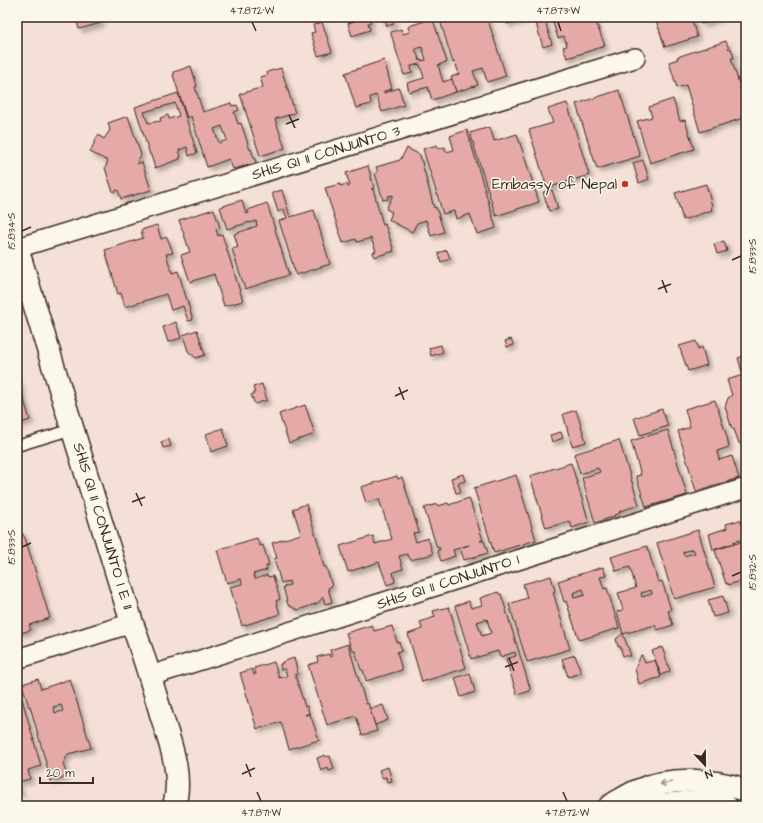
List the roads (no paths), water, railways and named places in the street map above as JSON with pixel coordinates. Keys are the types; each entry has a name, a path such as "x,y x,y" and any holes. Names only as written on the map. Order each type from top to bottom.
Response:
{"street":[{"name":"SHIS QI 11 CONJUNTO 3","path":"17,248 634,58"},
{"name":"SHIS QI 11 CONJUNTO 1 E 11","path":"17,248 175,760 178,781 174,806"},
{"name":"SHIS QI 11 CONJUNTO 1","path":"150,676 746,488"},
{"path":"17,659 132,623"},
{"path":"610,806 638,790 668,782 698,781 732,785 746,790"},
{"path":"649,806 708,801 726,806"}],"lane":[{"path":"17,446 73,429"}],"place":[{"name":"Embassy of Nepal","path":"625,184"}]}
